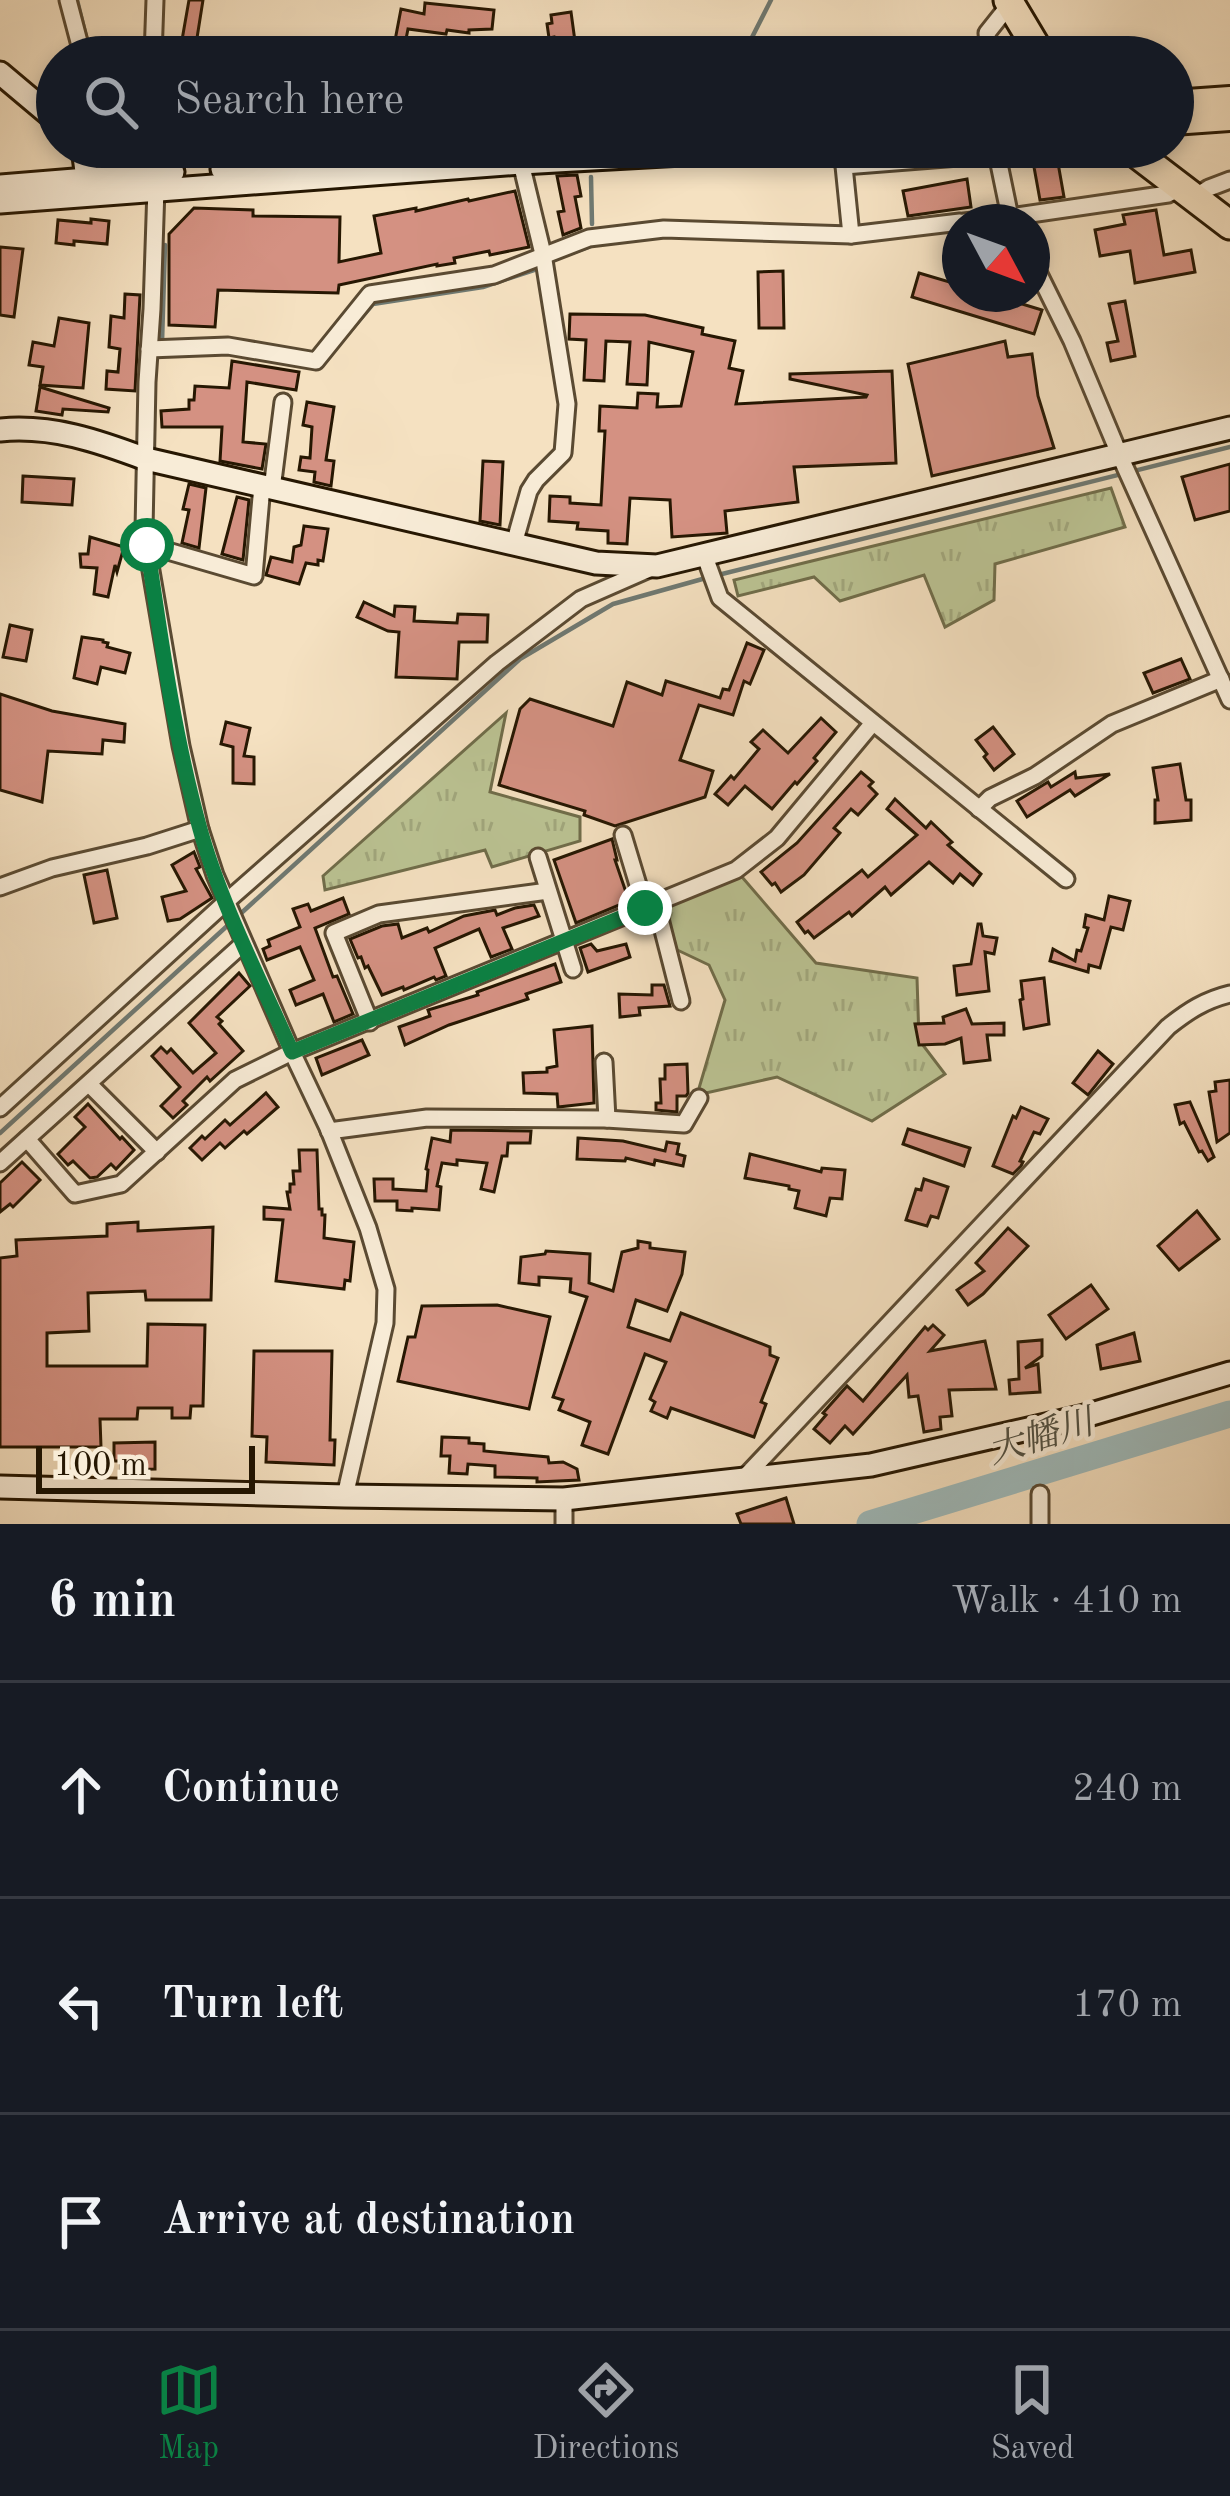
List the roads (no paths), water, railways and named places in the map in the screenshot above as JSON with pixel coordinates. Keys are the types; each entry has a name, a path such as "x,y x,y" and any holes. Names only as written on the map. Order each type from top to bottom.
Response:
{"highway":[{"path":"1009,2 1029,36"},
{"path":"1154,168 1230,225"}],"main road":[{"path":"1194,102 1230,99"},
{"path":"1194,121 1230,118"}],"street":[{"path":"68,0 77,36"},
{"path":"154,36 155,0"},
{"path":"987,36 1009,2"},
{"path":"0,73 36,103"},
{"path":"86,168 87,178"},
{"path":"155,168 144,530 173,700 200,829 242,938 329,1131 368,1228 386,1289 385,1323 345,1496"},
{"path":"0,202 155,181 342,168"},
{"path":"514,544 530,491 563,453 566,430 567,404 532,168"},
{"path":"844,168 851,235"},
{"path":"1000,168 1009,204"},
{"path":"0,186 87,178 155,181"},
{"path":"1050,213 1186,193 1230,180"},
{"path":"149,349 228,346 316,361 370,294 494,274 589,238 664,229 851,235 942,224"},
{"path":"1050,296 1230,700"},
{"path":"147,545 254,576 283,402"},
{"path":"0,430 53,430 146,459 596,563 657,566 707,560 1122,460 1230,428"},
{"path":"707,560 720,598 1066,880"},
{"path":"0,1108 496,663 581,599 657,566"},
{"path":"979,809 1112,724 1221,680"},
{"path":"27,1139 75,1194 121,1184 235,1080 292,1052 736,870 777,838 872,724"},
{"path":"0,887 52,868 147,847 200,829"},
{"path":"623,835 681,1001"},
{"path":"538,857 573,969"},
{"path":"370,1022 334,933 379,914 548,891"},
{"path":"0,1163 242,938"},
{"path":"741,1481 1168,1027 1191,1009 1230,994"},
{"path":"604,1062 607,1119"},
{"path":"89,1084 157,1152"},
{"path":"329,1131 428,1118 684,1124 699,1098"},
{"path":"0,1486 564,1498 871,1466 1084,1416 1230,1373"},
{"path":"1040,1494 1040,1524"},
{"path":"564,1498 564,1524"}],"waterway":[{"path":"77,0 86,36"},
{"path":"753,36 771,0"},
{"path":"591,177 592,224"},
{"path":"162,343 165,245"},
{"path":"563,256 594,245"},
{"path":"340,343 373,304 483,287 534,270"},
{"path":"718,575 1230,447"},
{"path":"0,1133 520,659 613,604 706,578"},
{"name":"大幡川","path":"870,1524 1230,1414"}]}
